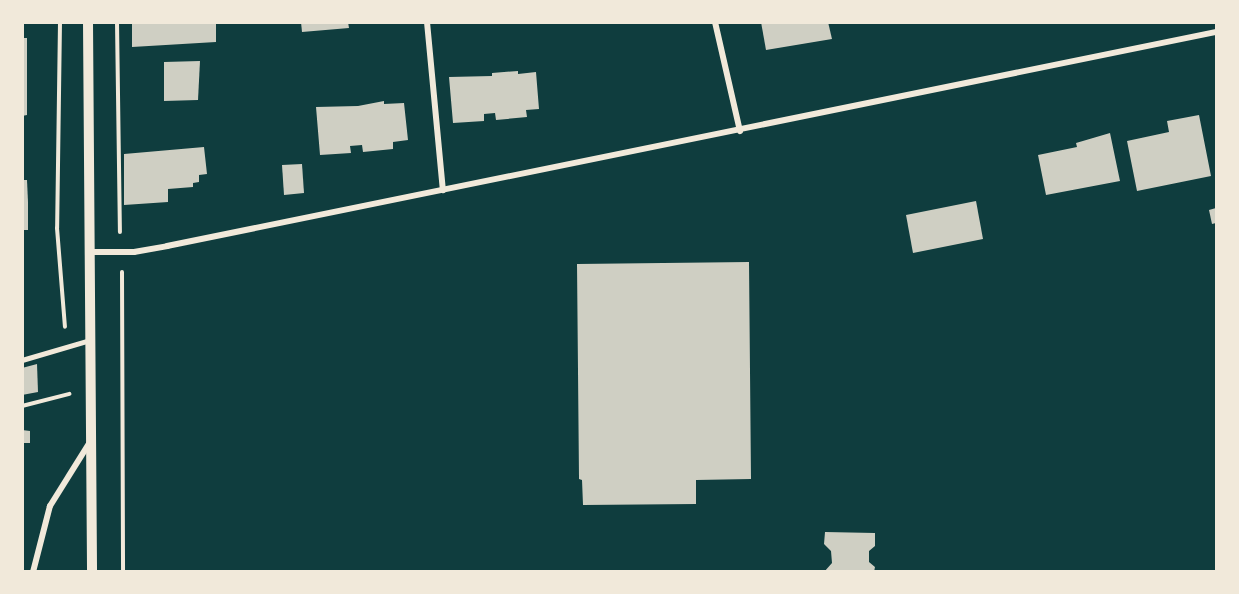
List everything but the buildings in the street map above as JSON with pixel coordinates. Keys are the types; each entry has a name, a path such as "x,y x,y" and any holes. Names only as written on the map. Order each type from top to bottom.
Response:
{"street":[{"path":"88,22 92,572"},
{"path":"427,22 443,190"},
{"path":"715,22 740,131"},
{"path":"90,252 122,252 167,246 740,131 1216,32"},
{"path":"33,572 50,506 91,442"}],"lane":[{"path":"22,360 90,340"}],"path":[{"path":"60,22 57,228 68,347"},
{"path":"117,22 122,252 123,572"},
{"path":"22,406 90,389"}]}
